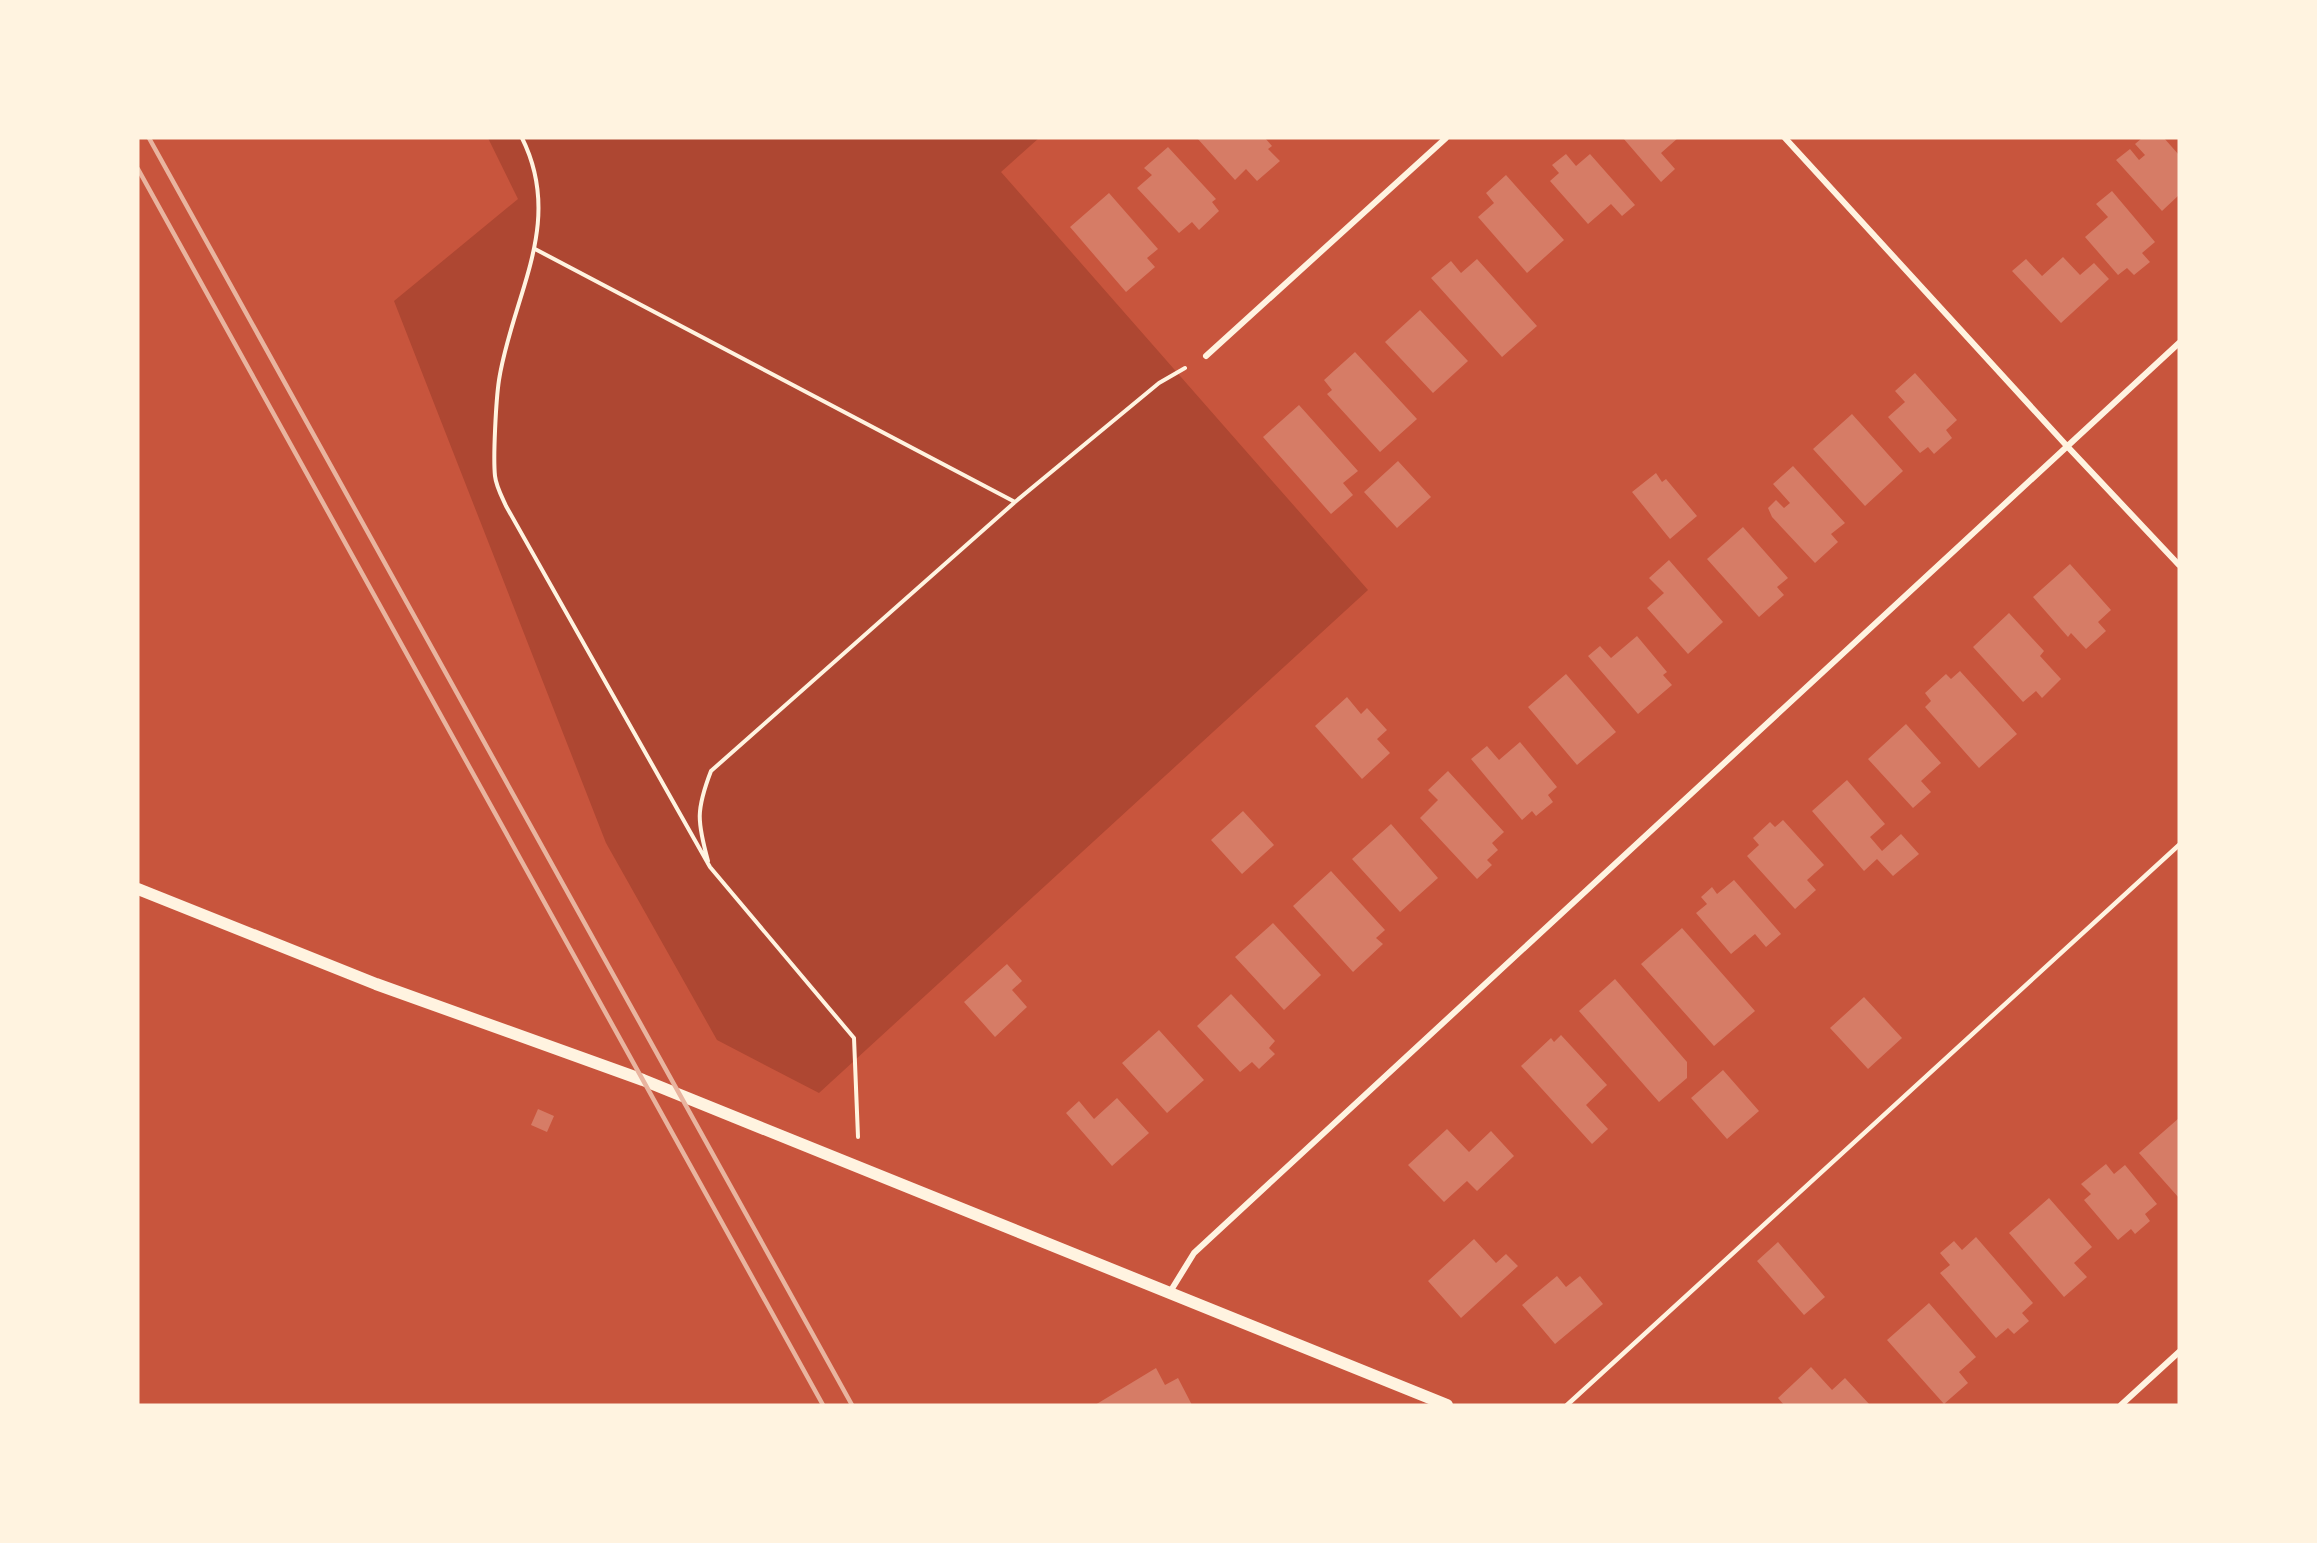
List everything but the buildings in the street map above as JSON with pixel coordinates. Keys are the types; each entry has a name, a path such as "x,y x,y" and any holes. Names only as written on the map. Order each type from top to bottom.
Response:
{"main road":[{"path":"138,889 376,984 643,1080 1447,1405"}],"street":[{"path":"1206,356 1446,138"},
{"path":"1785,138 2179,565"},
{"path":"1170,1292 1194,1253 2179,343"},
{"path":"2121,1405 2179,1352"}],"lane":[{"path":"1567,1405 2179,845"}],"path":[{"path":"522,138 531,155 540,191 535,249 499,381 495,477 506,506 710,867 854,1038 859,1168"},
{"path":"535,249 1015,502"},
{"path":"710,867 698,824 700,799 711,771 1015,502 1159,383 1206,356"}],"shaded area":[{"path":"488,138 1039,138 1001,172 1368,590 819,1093 717,1040 606,843 394,301 518,199"}],"railway":[{"path":"149,138 852,1405"},
{"path":"138,169 823,1405"}]}
